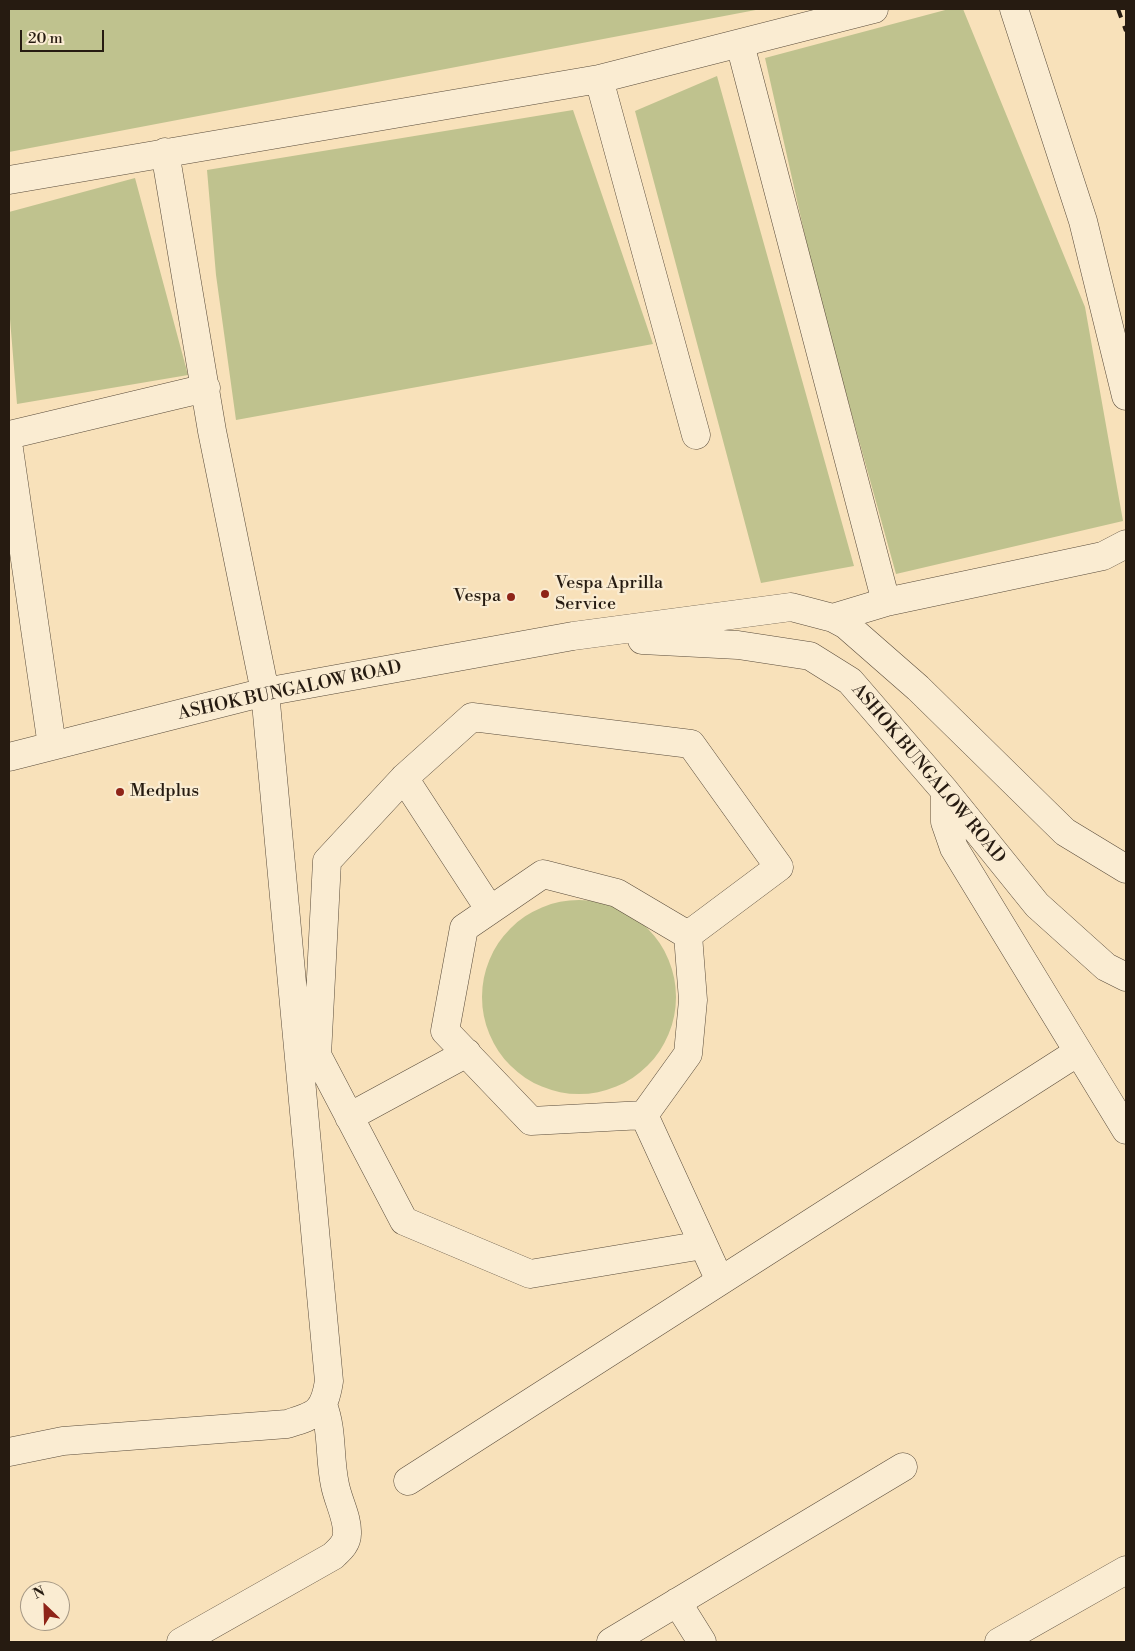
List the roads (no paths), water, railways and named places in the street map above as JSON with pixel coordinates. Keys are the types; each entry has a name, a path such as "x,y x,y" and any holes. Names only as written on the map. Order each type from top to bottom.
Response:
{"street":[{"path":"9,180 599,79 874,9"},
{"path":"1014,9 1083,221 1126,396"},
{"path":"740,44 886,602"},
{"path":"599,79 696,435"},
{"path":"9,1452 63,1442 286,1424 308,1418 323,1405 326,1401 329,1380 265,692 206,388 165,152"},
{"path":"9,435 206,388"},
{"path":"9,449 52,746"},
{"path":"833,618 886,602 1103,556 1126,544"},
{"name":"ASHOK BUNGALOW ROAD","path":"9,756 265,692 573,636 791,607 833,618 846,625 918,688 1065,832 1126,869"},
{"name":"ASHOK BUNGALOW ROAD","path":"573,636 738,645 810,656 850,681 945,791 1037,905 1106,967 1126,977"},
{"path":"688,934 779,867 691,744 472,717 404,778 326,861 317,1055 404,1221 530,1274 703,1246"},
{"path":"404,778 490,910"},
{"path":"945,791 945,822 954,848 1126,1130"},
{"path":"644,1115 531,1122 445,1031 464,928 542,874 617,893 688,934"},
{"path":"644,1115 688,1054 693,1000 688,934"},
{"path":"408,1481 1078,1052"},
{"path":"349,1117 467,1053"},
{"path":"644,1115 720,1281"},
{"path":"181,1642 333,1556 344,1545 348,1535 334,1484 330,1426 323,1405"},
{"path":"611,1642 903,1467"},
{"path":"999,1642 1126,1570"},
{"path":"677,1602 702,1642"}],"railway":[{"path":"1118,9 1126,31"}],"place":[{"name":"Vespa Aprilla Service","path":"545,594"},
{"name":"Vespa","path":"511,597"},
{"name":"Medplus","path":"120,792"}]}
